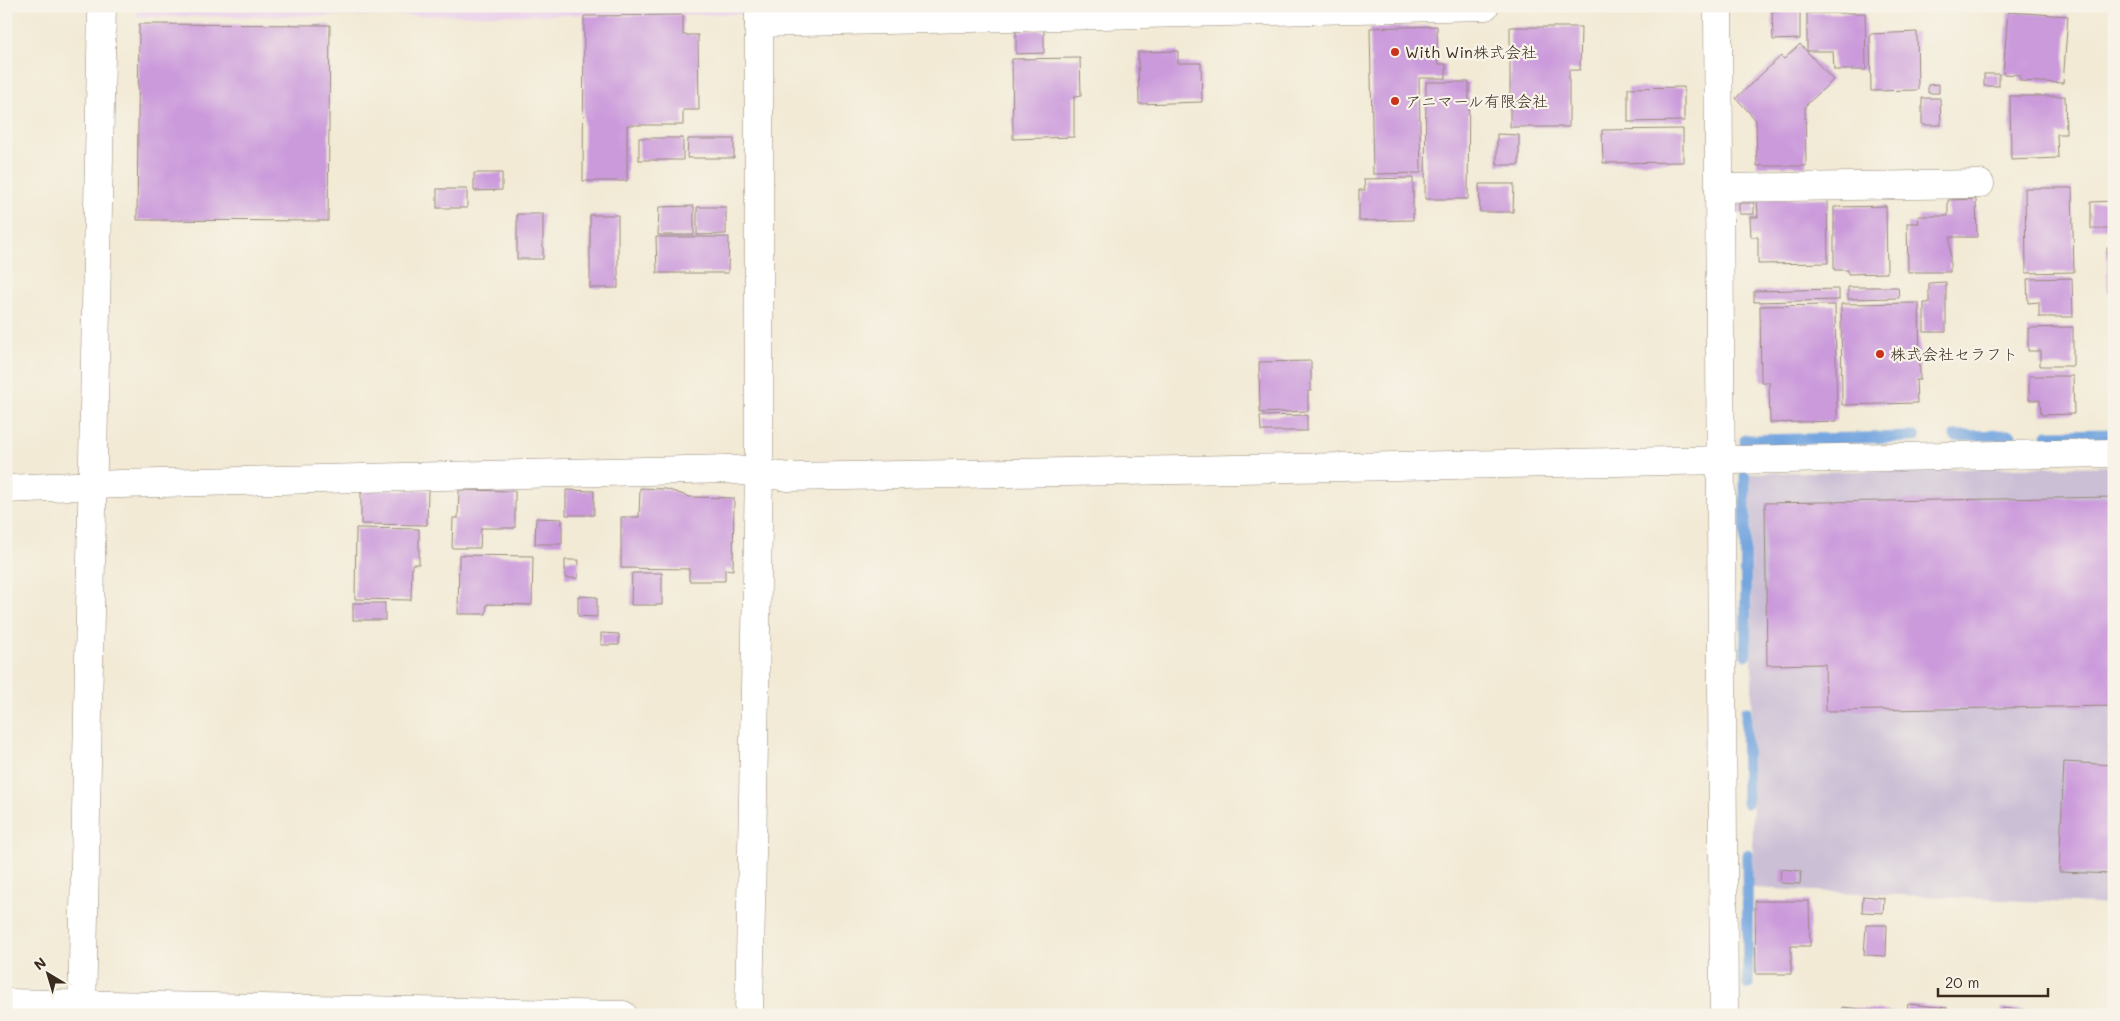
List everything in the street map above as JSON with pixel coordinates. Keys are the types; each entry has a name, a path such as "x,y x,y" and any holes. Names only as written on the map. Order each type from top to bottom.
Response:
{"street":[{"path":"82,1010 102,6"},
{"path":"748,1015 759,472 759,14 1485,6"},
{"path":"1718,6 1724,1015"},
{"path":"1719,188 1980,184"},
{"path":"6,489 728,469 799,476 2114,453"},
{"path":"6,1003 82,1010 623,1015"}],"shaded area":[{"path":"137,6 743,6 743,14 137,17"},
{"path":"2114,466 2114,905 1753,888 1751,473"}],"building":[{"path":"1800,10 1800,39 1773,40 1772,11"},
{"path":"2008,12 2068,16 2063,83 2020,81 2020,75 2003,74"},
{"path":"1807,13 1865,13 1866,70 1834,70 1833,51 1807,51"},
{"path":"683,15 683,35 698,35 699,110 683,110 683,125 627,125 627,181 583,181 584,16"},
{"path":"139,24 330,25 328,221 137,220"},
{"path":"1437,26 1438,64 1446,64 1446,78 1419,78 1421,173 1373,174 1370,28"},
{"path":"1510,27 1581,27 1580,70 1569,70 1569,127 1510,127"},
{"path":"1044,30 1044,53 1016,54 1016,31"},
{"path":"1917,32 1918,90 1871,91 1870,34"},
{"path":"1800,44 1833,80 1805,106 1806,166 1757,166 1756,120 1736,98 1781,56 1784,59"},
{"path":"1178,51 1178,63 1201,63 1202,102 1139,104 1138,52"},
{"path":"1080,58 1081,96 1074,97 1074,137 1013,139 1012,59"},
{"path":"1984,74 1999,74 1999,86 1984,86"},
{"path":"1426,82 1469,82 1468,199 1425,199"},
{"path":"1939,84 1939,93 1928,93 1928,85"},
{"path":"1684,87 1684,121 1628,122 1628,88"},
{"path":"2010,96 2065,96 2066,134 2057,134 2058,158 2011,160"},
{"path":"1922,98 1940,98 1941,125 1922,125"},
{"path":"1683,129 1683,162 1603,163 1602,130"},
{"path":"1497,134 1519,135 1519,165 1497,165"},
{"path":"639,138 683,138 683,160 639,160"},
{"path":"688,139 734,139 734,158 687,158"},
{"path":"474,173 502,173 502,190 474,191"},
{"path":"1413,178 1413,220 1359,221 1359,190 1365,190 1364,179"},
{"path":"1479,184 1514,184 1513,212 1480,212"},
{"path":"2025,188 2072,188 2074,272 2026,273"},
{"path":"437,189 467,189 467,208 437,208"},
{"path":"1827,198 1828,263 1758,264 1758,237 1751,237 1750,217 1758,217 1757,199"},
{"path":"1976,199 1977,237 1950,237 1950,272 1908,272 1907,223 1919,223 1918,216 1948,216 1948,200"},
{"path":"2114,201 2114,229 2091,229 2091,202"},
{"path":"1739,203 1754,203 1754,214 1739,214"},
{"path":"694,206 694,235 658,235 659,207"},
{"path":"1886,206 1887,273 1848,274 1848,270 1834,270 1834,207"},
{"path":"697,207 726,207 726,234 697,235"},
{"path":"517,214 543,214 543,259 517,259"},
{"path":"590,215 618,215 618,288 590,288"},
{"path":"656,237 729,237 728,273 657,273"},
{"path":"2107,248 2114,248 2114,292 2108,292"},
{"path":"2072,278 2073,317 2039,317 2039,302 2028,303 2027,279"},
{"path":"1946,282 1946,332 1924,332 1924,303 1929,303 1929,283"},
{"path":"1848,287 1898,287 1899,298 1848,299"},
{"path":"1839,289 1839,300 1754,302 1754,291"},
{"path":"1919,303 1920,380 1916,380 1917,403 1842,405 1841,304"},
{"path":"1835,305 1837,421 1770,423 1769,382 1761,382 1760,306"},
{"path":"2073,327 2073,366 2040,366 2040,351 2028,351 2028,328"},
{"path":"1311,361 1311,391 1308,391 1308,411 1260,413 1259,362"},
{"path":"2029,376 2073,376 2074,414 2041,415 2040,400 2029,400"},
{"path":"1307,415 1307,431 1261,431 1260,416"},
{"path":"640,488 666,489 690,497 734,498 733,570 725,569 725,581 689,581 689,569 621,568 621,517 639,517"},
{"path":"361,490 428,490 427,525 361,524"},
{"path":"459,490 515,491 515,528 481,528 480,548 452,548 453,518 458,518"},
{"path":"566,490 594,491 594,515 566,515"},
{"path":"2114,497 2114,706 1826,711 1825,664 1767,665 1765,503"},
{"path":"536,518 562,519 562,544 535,544"},
{"path":"356,528 419,529 419,564 412,564 411,600 355,599"},
{"path":"459,555 533,556 532,605 487,604 486,614 458,614"},
{"path":"565,560 579,560 578,578 565,578"},
{"path":"632,573 662,573 662,605 631,605"},
{"path":"578,596 597,597 597,617 578,616"},
{"path":"353,603 385,603 385,620 353,620"},
{"path":"601,633 619,634 619,645 601,645"},
{"path":"2064,762 2114,765 2114,874 2059,872"},
{"path":"1781,869 1801,871 1800,884 1780,883"},
{"path":"1863,896 1884,898 1883,913 1862,912"},
{"path":"1755,901 1809,901 1810,946 1791,946 1791,974 1756,974"},
{"path":"1866,925 1887,925 1886,956 1864,955"},
{"path":"1908,1004 1947,1008 1946,1015 1906,1015"},
{"path":"1842,1007 1899,1013 1899,1015 1841,1015"},
{"path":"2002,1008 2040,1012 2040,1015 2001,1015"}],"waterway":[{"path":"2047,435 2114,434"},
{"path":"1955,436 2011,435"},
{"path":"1745,443 1745,440 1915,437"},
{"path":"1745,476 1746,655"},
{"path":"1746,711 1747,803"},
{"path":"1747,855 1748,984"}],"place":[{"name":"With Win株式会社","path":"1395,52"},
{"name":"アニマール有限会社","path":"1395,101"},
{"name":"株式会社セラフト","path":"1880,354"}]}
